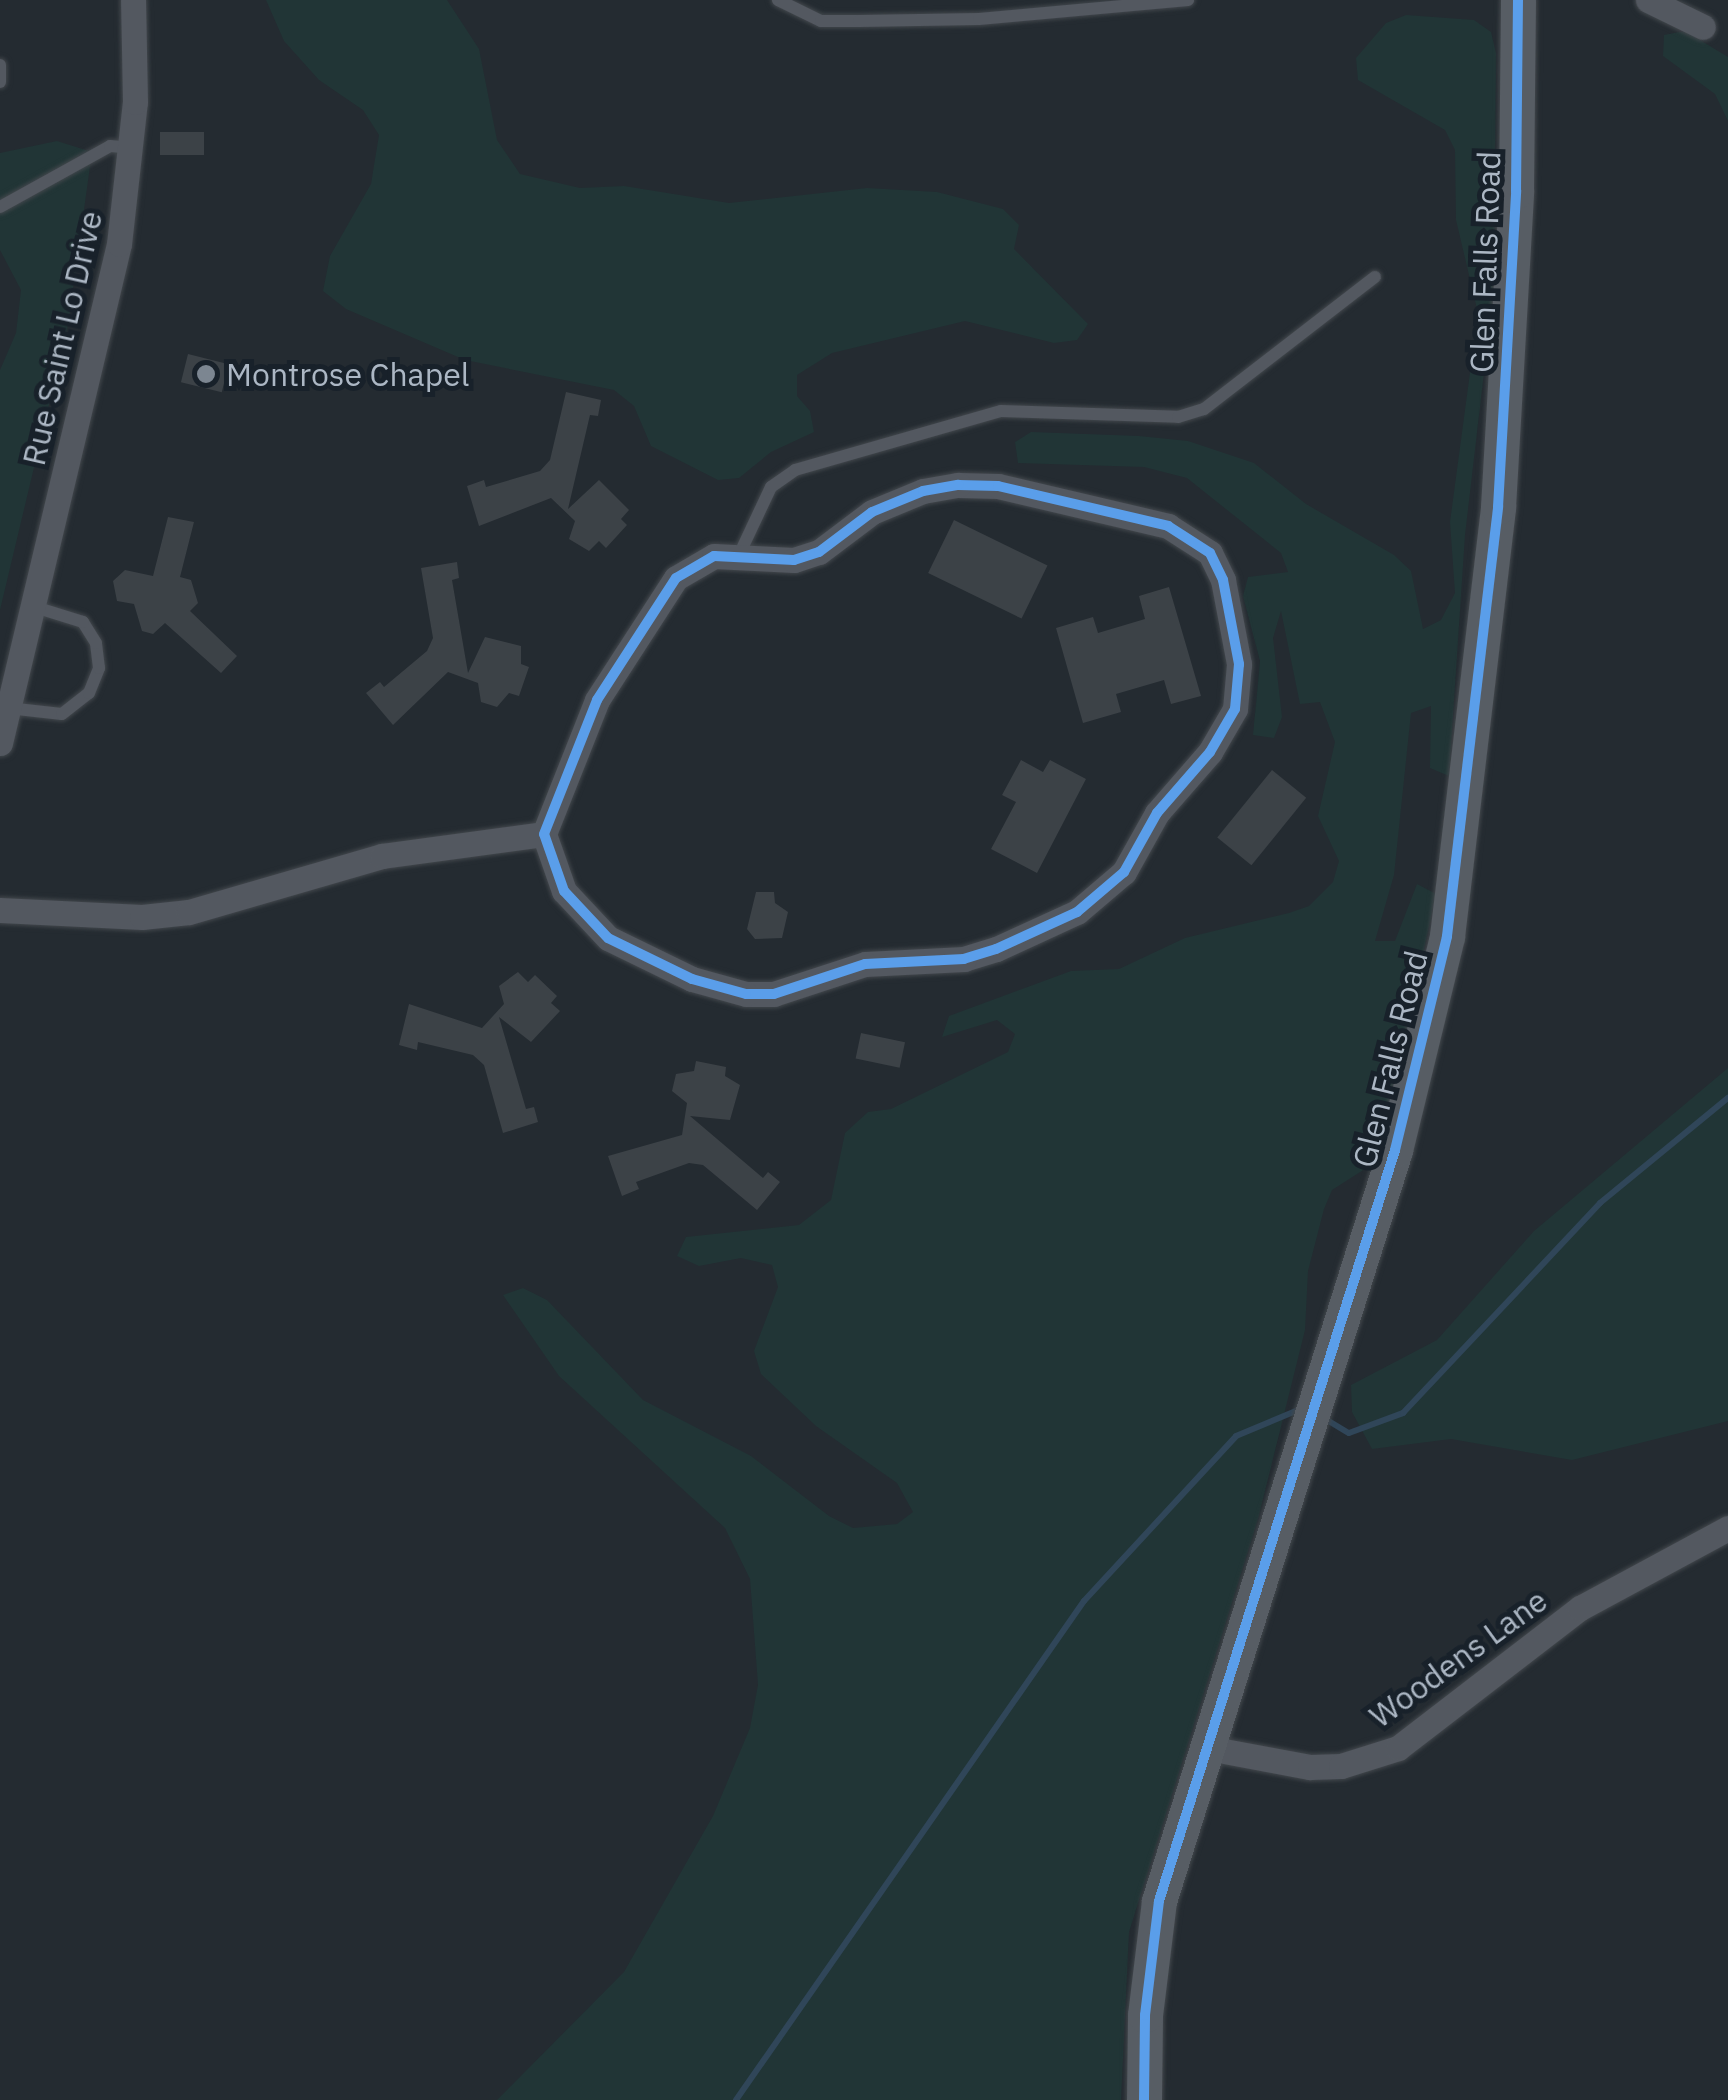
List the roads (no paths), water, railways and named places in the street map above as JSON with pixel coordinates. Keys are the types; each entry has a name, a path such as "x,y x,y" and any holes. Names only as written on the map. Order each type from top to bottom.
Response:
{"street":[{"name":"Rue Saint Lo Drive","path":"0,743 30,605 107,308 131,148 133,0"},
{"name":"Glen Falls Road","path":"1144,2100 1153,1935 1415,1080 1460,855 1498,508 1514,244 1518,0"},
{"path":"1648,0 1702,27"},
{"path":"958,485 998,486 1168,526 1210,553 1224,580 1238,664 1234,709 1210,752 1157,813 1124,872 1077,912 964,958 865,964 774,994 746,994 692,978 608,938 564,890 544,834 597,700 676,578 697,562 739,555 794,560 819,552 872,512 924,490 958,485"},
{"path":"0,910 189,912 382,856 544,834"},
{"name":"Woodens Lane","path":"1208,1748 1310,1767 1341,1766 1398,1748 1580,1608 1728,1528"}],"lane":[{"path":"778,0 821,21 859,22 979,19 1188,0"},
{"path":"0,65 0,82"},
{"path":"0,207 110,146 131,148"},
{"path":"739,555 771,487 795,470 1001,412 1178,417 1204,409 1375,277"},
{"path":"8,708 62,714 89,693 98,668 96,643 83,622 30,605"}],"waterway":[{"path":"1322,1417 1349,1433 1403,1413 1600,1203 1728,1098"},
{"path":"736,2100 1084,1601 1236,1436 1301,1409"}],"place":[{"name":"Montrose Chapel","path":"206,374"}]}
